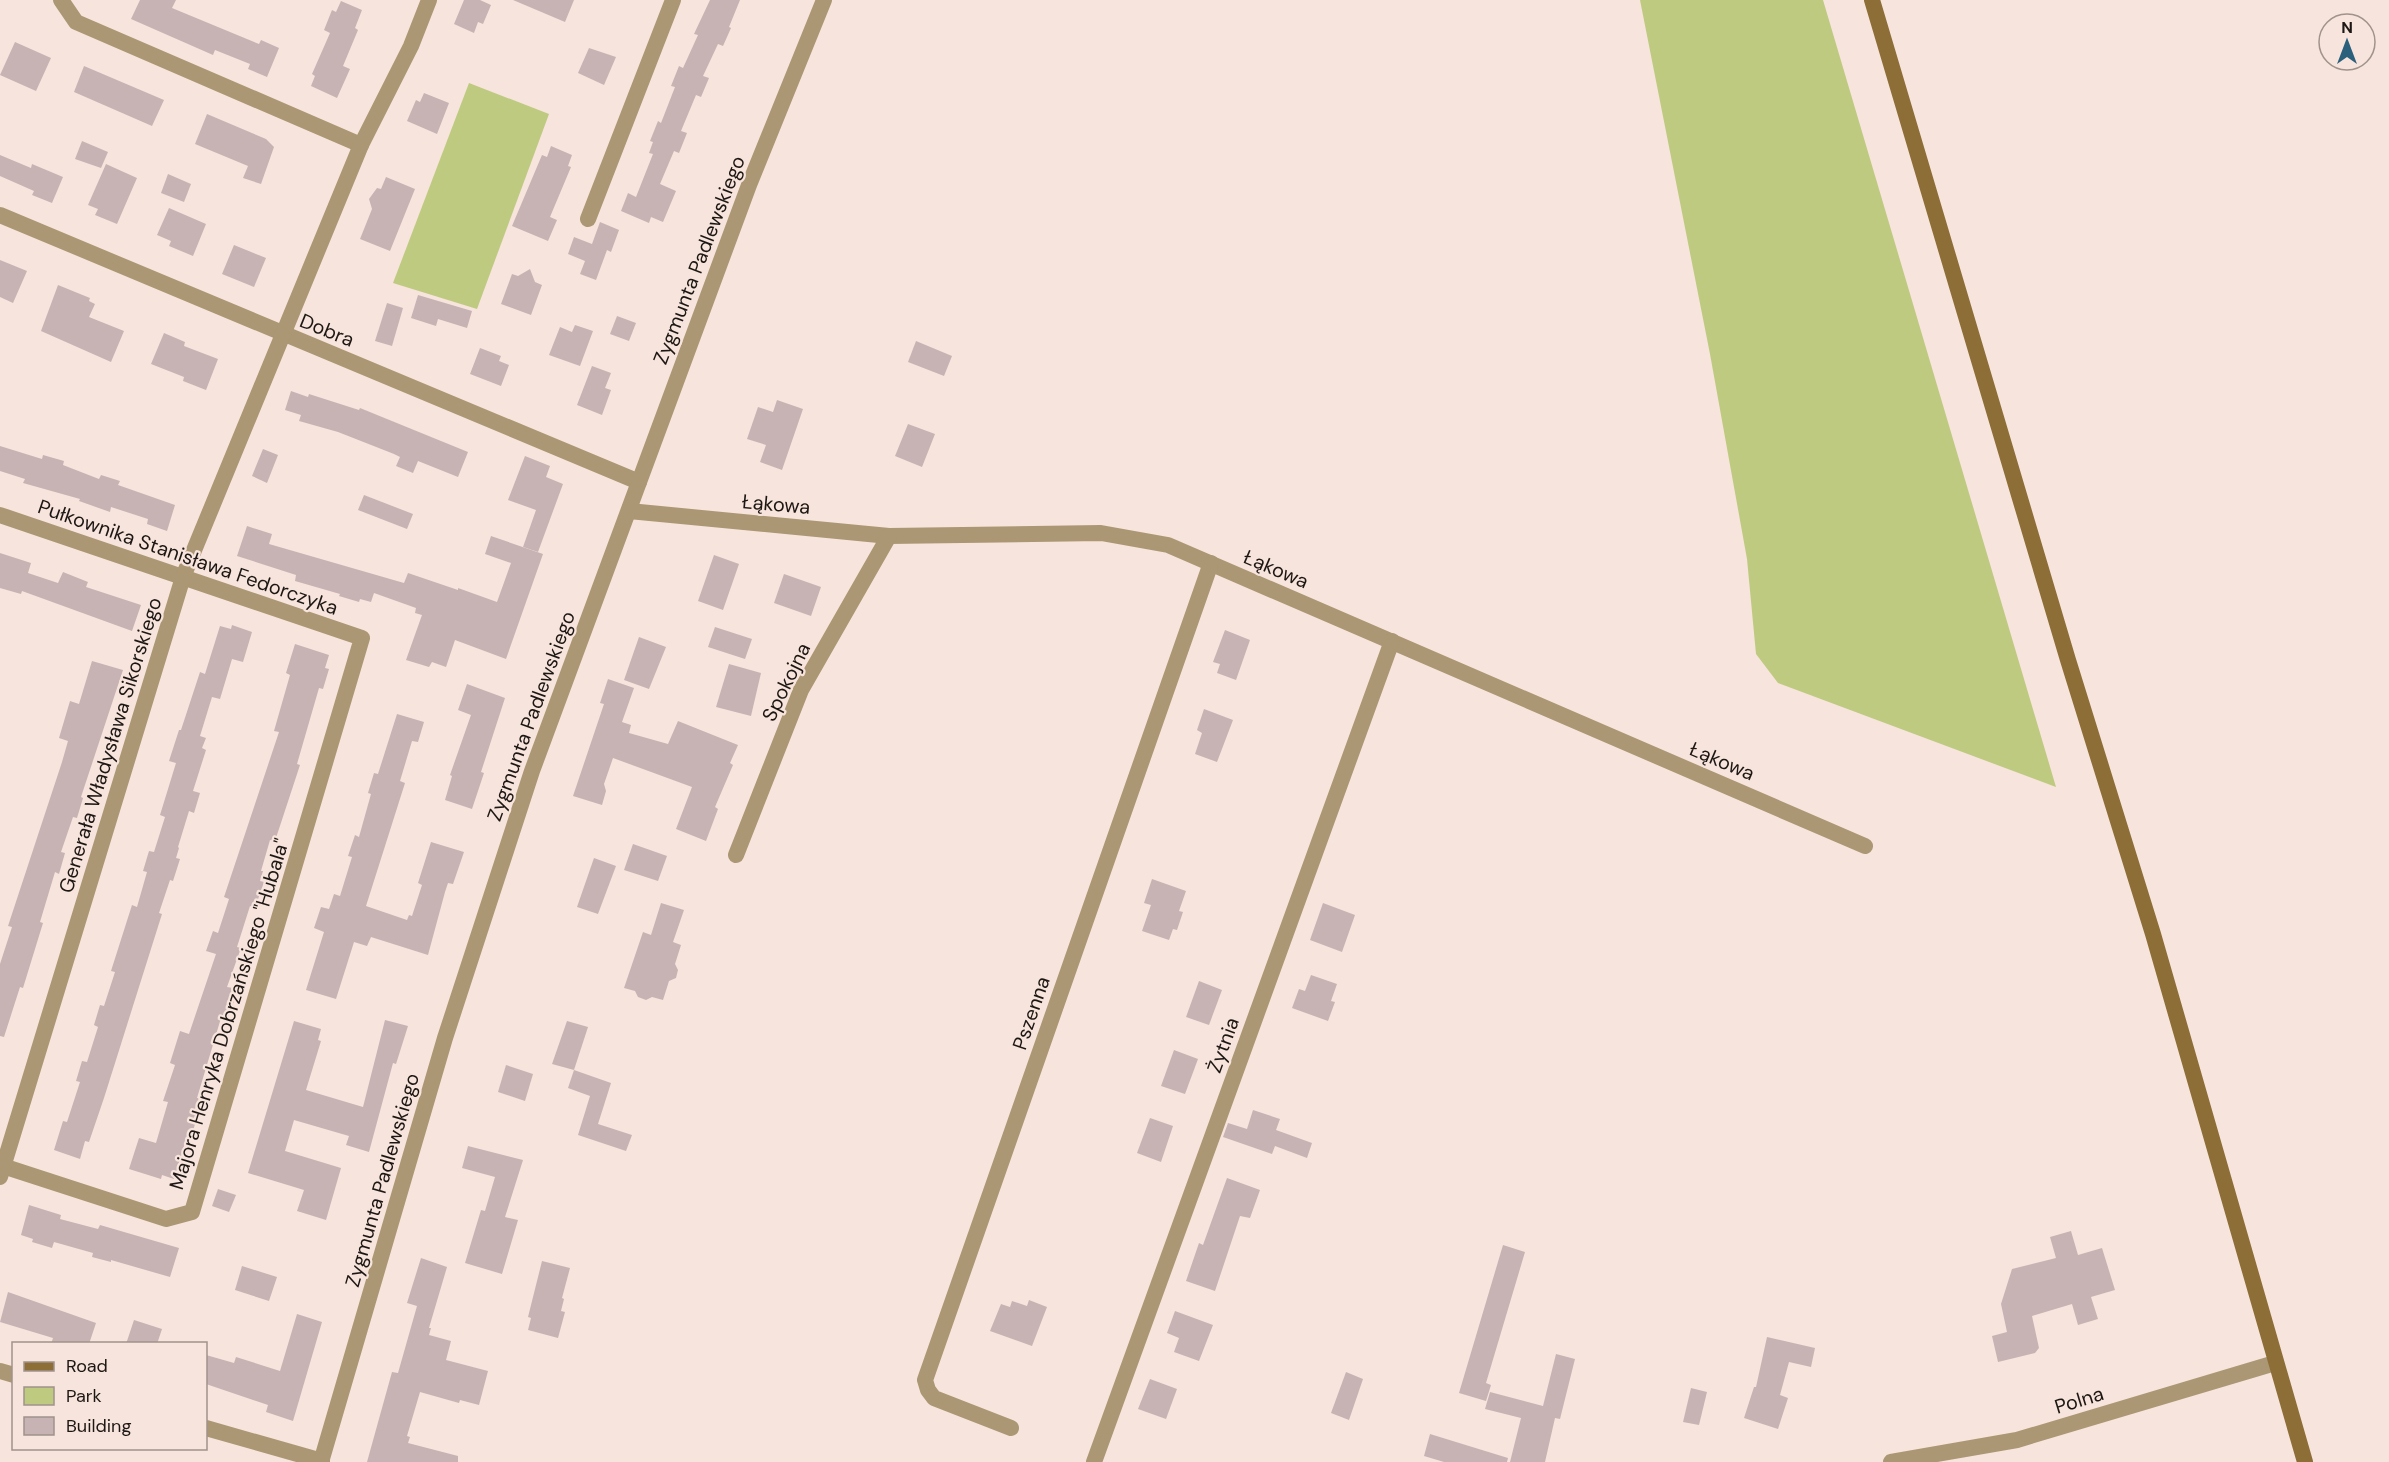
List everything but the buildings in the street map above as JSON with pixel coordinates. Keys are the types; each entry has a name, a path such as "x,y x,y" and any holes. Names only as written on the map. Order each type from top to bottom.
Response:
{"main road":[{"path":"1872,0 2065,648 2153,934 2305,1462"}],"street":[{"path":"61,0 76,22 361,145"},
{"name":"Generała Władysława Sikorskiego","path":"1,1169 183,577 361,145 411,46 429,0"},
{"path":"588,219 673,0"},
{"name":"Zygmunta Padlewskiego","path":"322,1461 445,1038 532,771 749,185 824,0"},
{"name":"Dobra","path":"0,215 639,482"},
{"name":"Łąkowa","path":"629,511 889,536 1101,533 1168,544 1864,846"},
{"name":"Pułkownika Stanisława Fedorczyka","path":"0,515 362,638"},
{"name":"Spokojna","path":"736,855 801,690 889,536"},
{"name":"Pszenna","path":"1011,1428 934,1398 925,1380 1211,563"},
{"name":"Majora Henryka Dobrzańskiego \"Hubala\"","path":"1,1169 166,1219 192,1212 362,638"},
{"name":"Żytnia","path":"1094,1462 1392,641"},
{"name":"Polna","path":"1891,1462 2017,1440 2275,1363"},
{"path":"207,1428 322,1461"}],"green space":[{"path":"1640,0 1823,0 2056,787 1778,683 1756,654 1747,559 1710,354"},
{"path":"469,83 549,114 477,309 393,283"}]}
